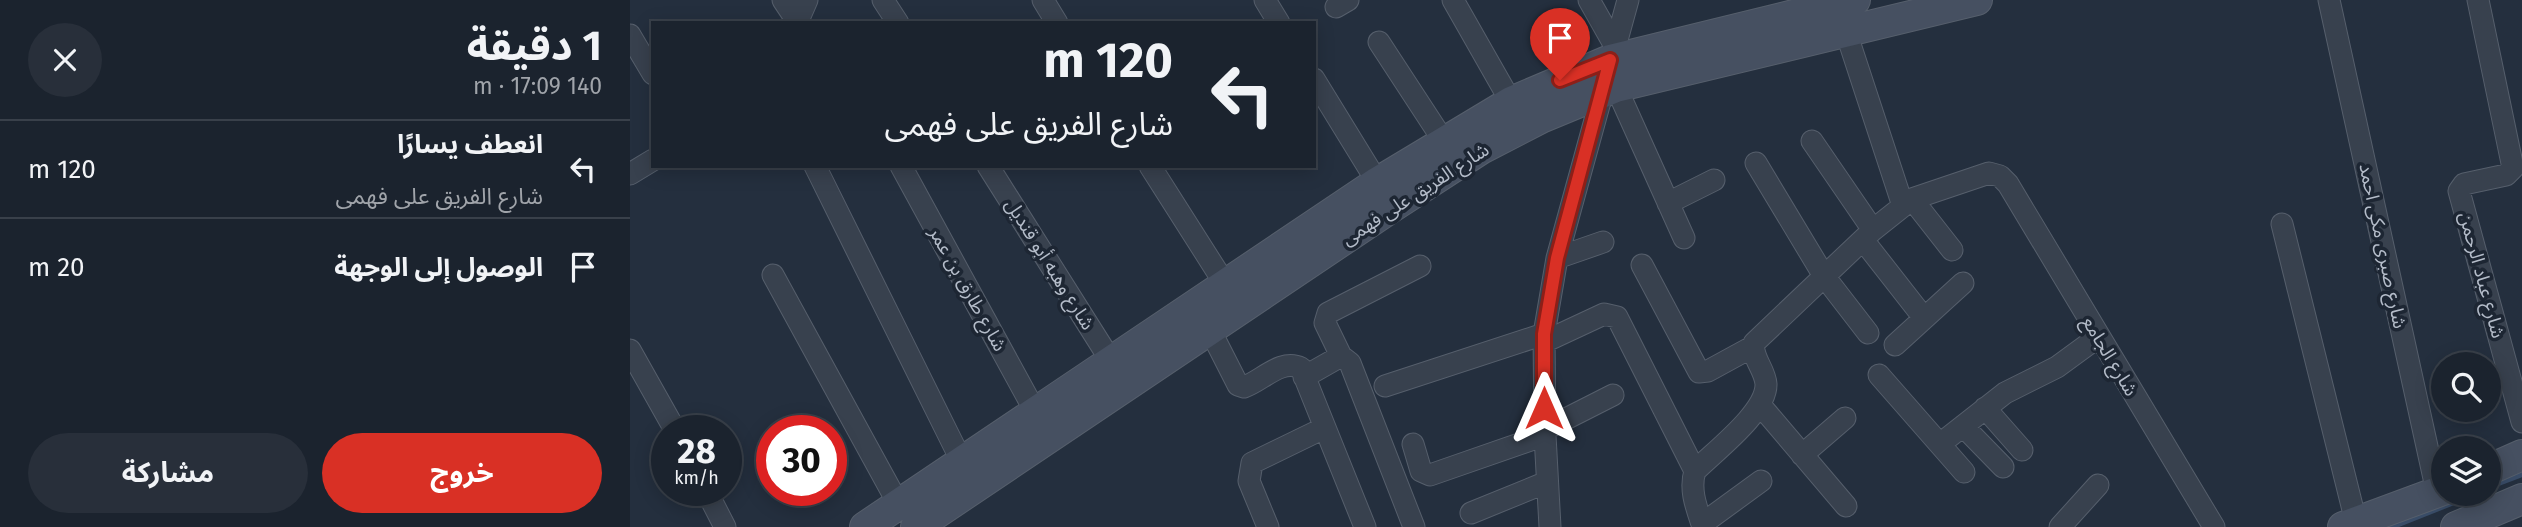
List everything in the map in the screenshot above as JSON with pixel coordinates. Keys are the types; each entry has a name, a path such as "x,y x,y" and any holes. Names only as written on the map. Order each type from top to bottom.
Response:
{"street":[{"path":"783,0 796,21"},
{"path":"797,21 807,0"},
{"path":"883,0 897,21"},
{"path":"1043,0 1057,21"},
{"path":"1265,0 1278,21"},
{"path":"1453,0 1511,102"},
{"path":"1589,0 1611,71 1684,238"},
{"path":"1550,527 1544,338 1557,258 1611,71 1628,0"},
{"name":"شارع الفريق على فهمى","path":"865,527 907,516 946,518 1208,331 1385,194 1443,140 1511,102 1855,0"},
{"name":"شارع الفريق على فهمى","path":"907,516 962,462 1225,284 1385,194 1541,118 1611,71 1846,32 1978,0"},
{"name":"شارع صبرى مكى احمد","path":"2329,0 2431,451"},
{"name":"شارع عباد الرحمن","path":"2478,0 2513,168 2506,175 2464,184 2459,191 2522,422"},
{"path":"1846,32 1907,202 1952,250"},
{"path":"630,35 651,71"},
{"path":"1378,41 1443,140"},
{"path":"1316,82 1385,194"},
{"path":"1812,141 1868,235 1924,318"},
{"path":"630,174 651,161"},
{"path":"1756,163 1824,276 1868,333"},
{"path":"816,168 962,462"},
{"name":"شارع طارق بن عمر","path":"902,168 1036,413"},
{"name":"شارع وهبه أبو قنديل","path":"989,168 1111,361"},
{"path":"1151,168 1225,284"},
{"name":"شارع الجامع","path":"1907,202 1989,173 2000,176 2008,184 2214,527"},
{"path":"1668,203 1714,180"},
{"path":"1642,265 1699,372 1704,373 1752,346 1868,235 1907,202"},
{"path":"2282,224 2350,524 2431,494"},
{"path":"1557,258 1603,242"},
{"path":"1414,527 1350,363 1341,356 1325,323 1328,313 1420,266"},
{"path":"774,275 907,516"},
{"path":"1895,345 1964,283"},
{"path":"1192,306 1238,385 1249,386 1284,366 1293,364 1301,369 1366,527"},
{"path":"1385,386 1544,338 1604,314 1617,317 1695,471"},
{"path":"1940,444 2005,393 2057,367 2098,337"},
{"path":"1752,346 1766,376 1766,391 1761,406 1695,471 1692,481 1694,498 1703,526 1761,481"},
{"path":"630,350 667,415"},
{"path":"1304,377 1341,356"},
{"path":"1879,374 1964,472"},
{"path":"1413,444 1421,471 1430,475 1545,432 1613,395"},
{"path":"1761,406 1846,506"},
{"path":"1985,408 2022,450"},
{"path":"1802,454 1845,418"},
{"path":"1963,426 2003,467"},
{"path":"1268,527 1249,481 1252,463 1325,428"},
{"path":"2501,465 2522,456"},
{"path":"1471,513 1547,482"},
{"path":"2060,527 2098,485"},
{"path":"2456,527 2522,499"},
{"path":"714,506 725,527"}],"waterway":[{"path":"2501,482 2522,474"},
{"path":"2391,527 2444,506"}],"route":[{"path":"1544,408 1544,334 1557,258 1610,60 1560,80"}]}
